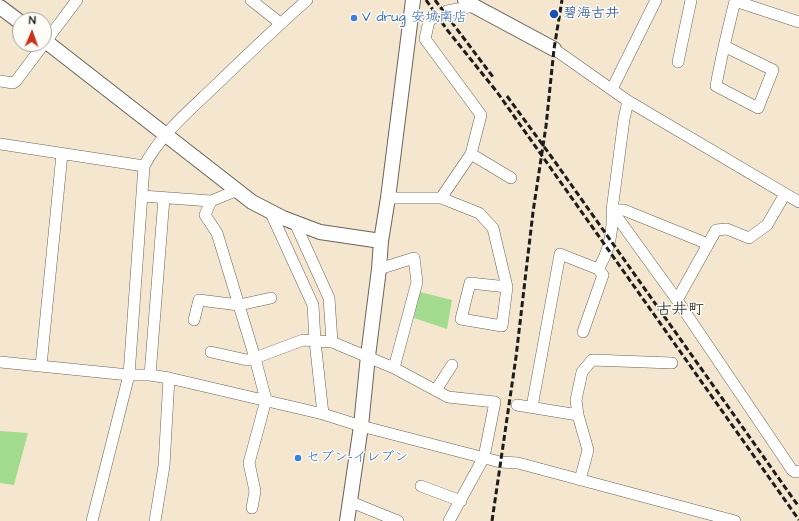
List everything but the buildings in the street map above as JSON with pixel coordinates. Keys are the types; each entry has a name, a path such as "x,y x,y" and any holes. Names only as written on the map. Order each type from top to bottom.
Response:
{"street":[{"path":"52,32 77,0"},
{"path":"251,0 280,23"},
{"path":"92,521 129,375 144,166 148,157 166,134 280,23 306,0"},
{"path":"347,521 361,426 381,242 413,0"},
{"path":"612,89 656,0"},
{"path":"678,62 691,0"},
{"path":"724,46 773,70 758,108 716,86 724,46 735,1 799,22"},
{"path":"447,11 469,3 554,49 628,101 799,202"},
{"path":"0,6 12,16"},
{"path":"435,17 429,21 425,39 481,115 471,154 441,198"},
{"path":"52,46 252,202 320,232 381,242"},
{"path":"0,81 13,83 16,81 37,52"},
{"path":"598,269 605,258 612,222 612,210 624,119 628,101"},
{"path":"0,144 144,166"},
{"path":"42,366 62,154"},
{"path":"471,154 511,178"},
{"path":"142,196 211,201 238,190"},
{"path":"676,300 716,230 727,229 749,238 767,225 785,194"},
{"path":"150,375 164,198"},
{"path":"388,198 441,198 479,213 493,228 507,286 502,326 461,319 470,284 507,286"},
{"path":"211,201 205,215 217,233 256,358 266,400 249,463 255,491 252,508"},
{"path":"612,210 624,210 708,244"},
{"path":"612,210 676,300 792,470 796,472 799,471"},
{"path":"270,211 313,305 315,341 323,414"},
{"path":"296,222 329,298 332,342"},
{"path":"532,407 560,254 598,269 603,275 583,332"},
{"path":"379,269 414,258 417,282 394,368"},
{"path":"194,320 199,300 239,306 271,298"},
{"path":"211,352 247,360 303,340 332,342 394,368 448,397 495,402 484,457 449,521"},
{"path":"580,480 588,450 578,415 576,400 582,372 592,360 672,363"},
{"path":"0,362 169,378 323,414 361,426 500,462 518,463 735,521"},
{"path":"436,390 452,365"},
{"path":"155,521 164,466 169,378"},
{"path":"517,405 578,415"},
{"path":"421,486 461,501"},
{"path":"351,502 398,521"}],"green space":[{"path":"420,292 452,300 447,329 414,318"},
{"path":"0,431 28,433 14,485 0,483"}],"railway":[{"path":"426,0 448,31 497,92 799,520"},
{"path":"435,0 493,77"},
{"path":"492,521 516,357 533,212 546,126 554,49 562,0"},
{"path":"507,96 799,507"}],"place":[{"name":"碧海古井","path":"554,14"},
{"name":"V drug 安城南店","path":"354,18"},
{"name":"セブン-イレブン","path":"298,458"}],"district":[{"name":"古井町","path":"680,311"}]}
